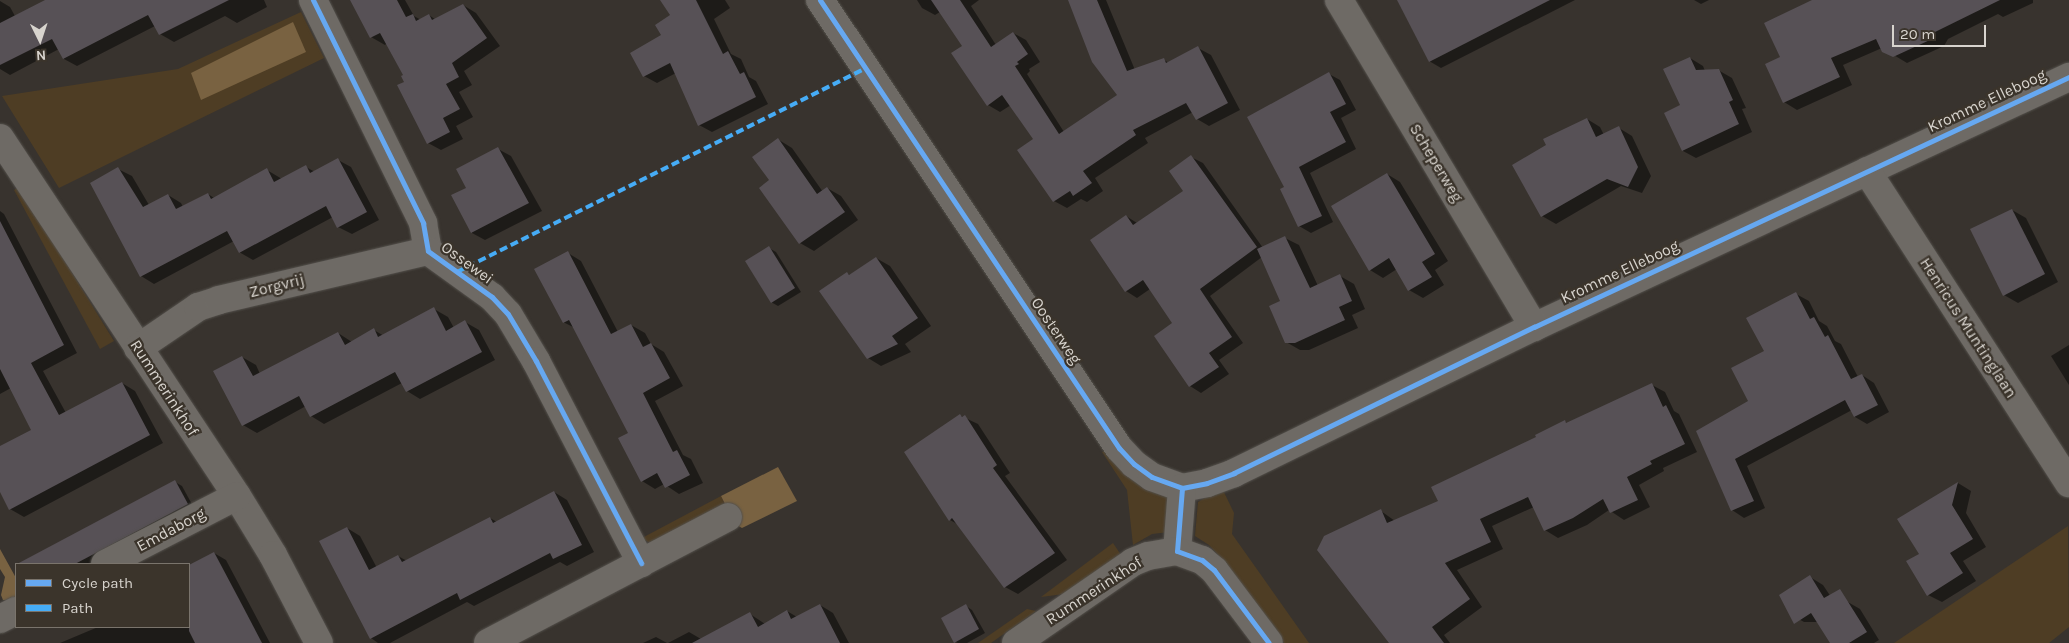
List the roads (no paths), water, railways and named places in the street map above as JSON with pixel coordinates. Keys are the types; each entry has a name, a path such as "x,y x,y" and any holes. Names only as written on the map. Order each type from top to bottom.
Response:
{"street":[{"name":"Ossewei","path":"313,0 423,223 428,251 486,293 508,314 536,361 641,563"},
{"name":"Oosterweg","path":"820,0 1119,448 1134,464 1152,477 1182,488"},
{"name":"Scheperweg","path":"1339,0 1534,326"},
{"name":"Kromme Elleboog","path":"1182,488 1207,483 1234,473 1534,326 2069,76"},
{"name":"Rummerinkhof","path":"2,146 237,496 273,555 319,643"},
{"name":"Henricus Muntinglaan","path":"1867,172 2069,483"},
{"name":"Zorgvrij","path":"138,348 198,307 212,302 428,251"},
{"path":"1182,488 1177,551 1202,560 1214,570 1269,643"},
{"name":"Emdaborg","path":"107,563 237,496"},
{"path":"488,643 728,517"},
{"name":"Rummerinkhof","path":"1016,643 1134,562 1148,556 1177,551"},
{"path":"0,619 15,612"}]}
